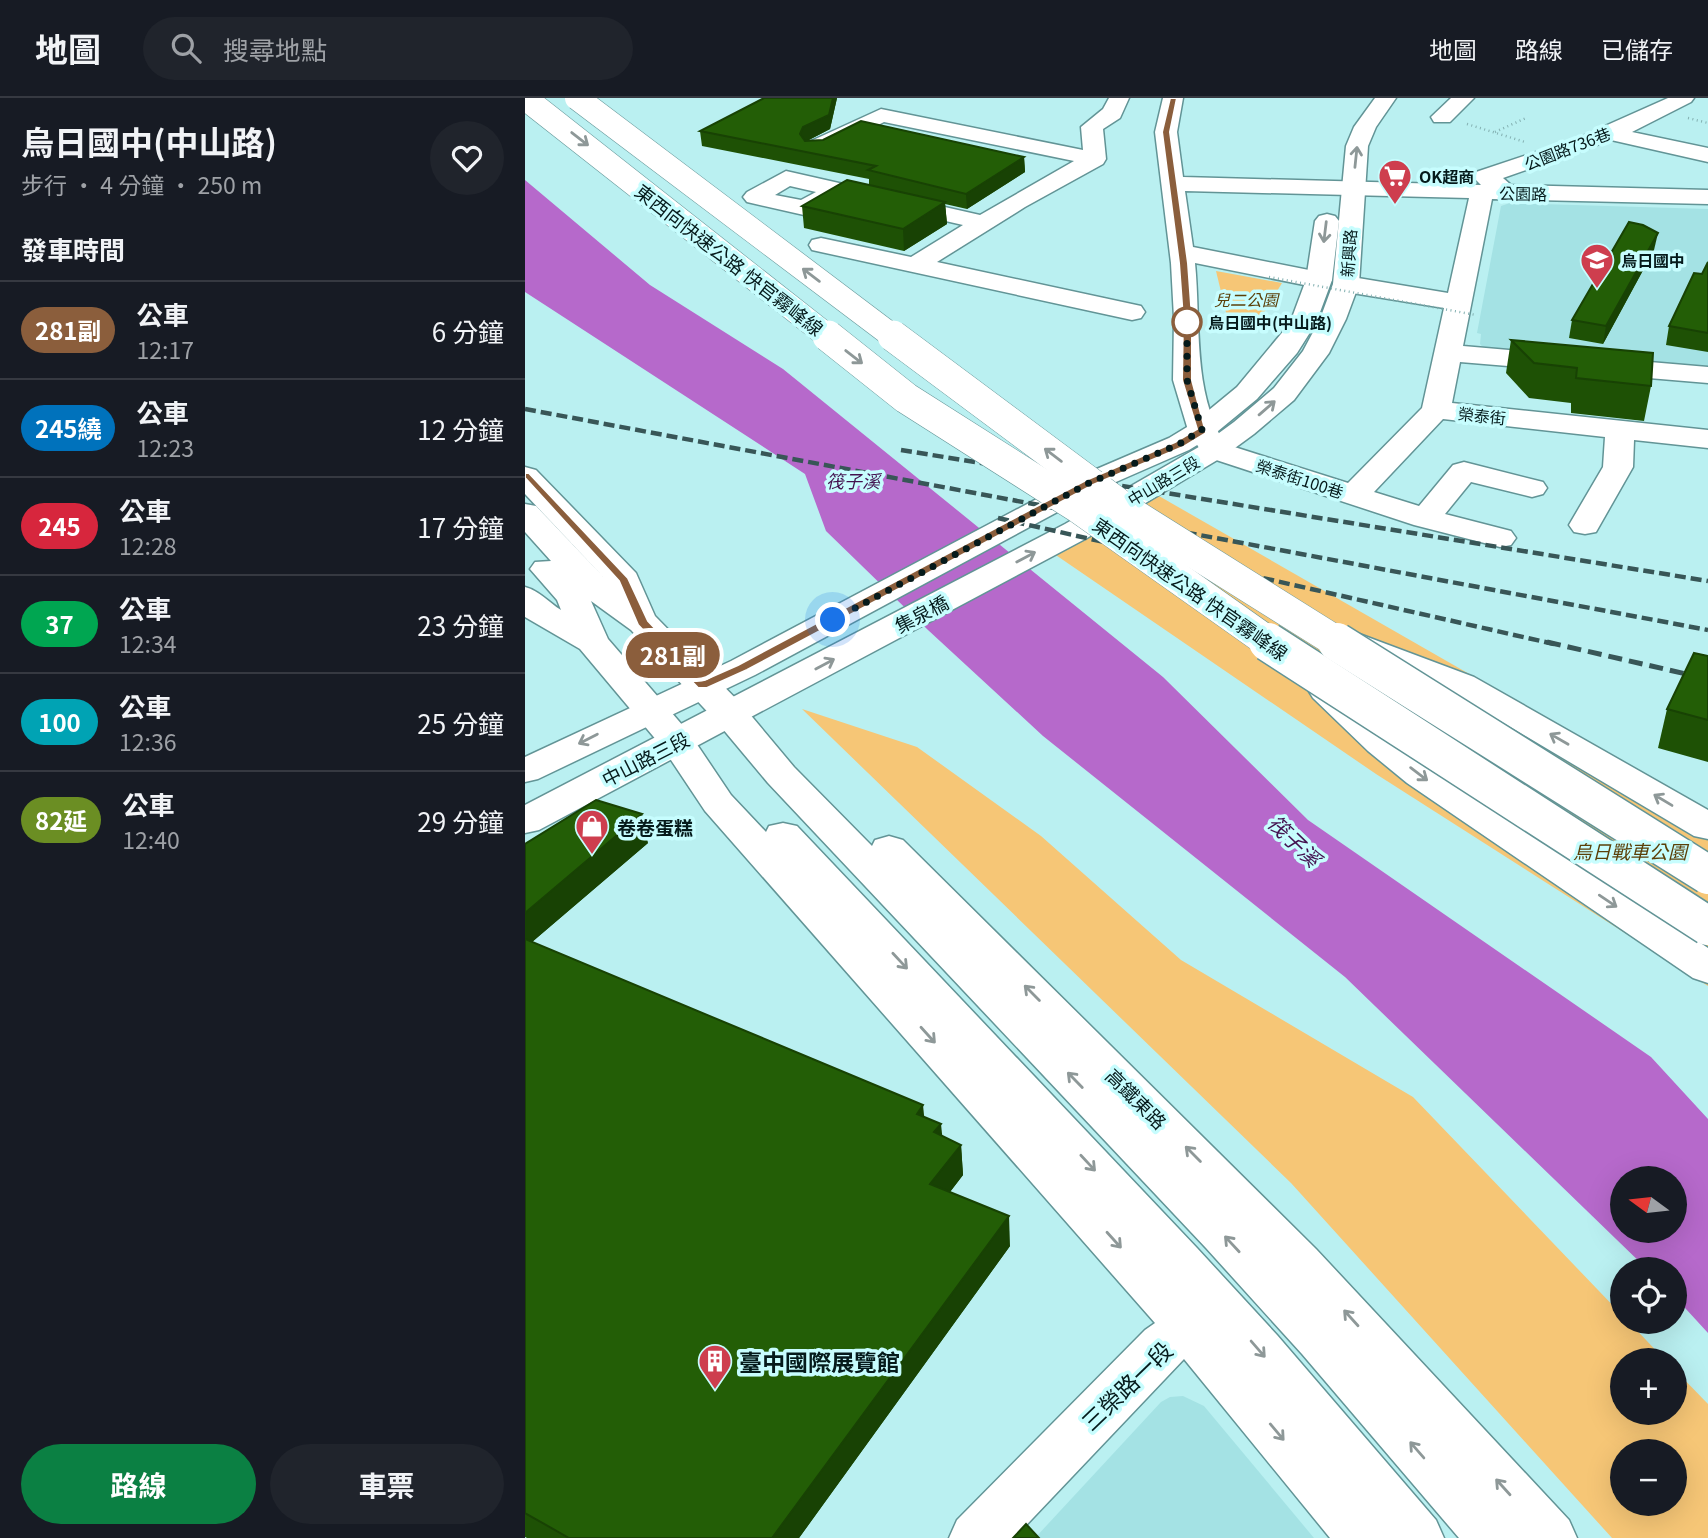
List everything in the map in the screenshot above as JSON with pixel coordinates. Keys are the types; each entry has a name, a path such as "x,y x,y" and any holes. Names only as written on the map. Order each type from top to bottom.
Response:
{"main road":[{"name":"東西向快速公路 快官霧峰線","path":"525,98 906,398 1079,508 1296,662 1708,926"},
{"name":"東西向快速公路 快官霧峰線","path":"577,98 1128,511 1708,875"},
{"path":"815,148 913,98"},
{"path":"1095,159 1092,127 1112,113 1119,98"},
{"path":"1173,98 1166,132 1187,318 1187,380 1208,440"},
{"name":"新興路","path":"1208,440 1283,394 1315,353 1333,319 1346,284 1342,188 1335,149 1343,128 1363,98"},
{"name":"新興路","path":"1208,440 1287,347 1303,323 1319,280 1342,188 1357,146 1370,119 1386,98"},
{"path":"1442,117 1464,98"},
{"name":"公園路736巷","path":"1482,192 1501,187 1484,177 1560,152 1659,112 1684,98"},
{"path":"881,115 1095,159"},
{"path":"1607,133 1708,155"},
{"path":"915,265 1095,159"},
{"path":"1685,166 1701,197"},
{"name":"公園路","path":"1171,184 1701,197"},
{"path":"837,190 984,223"},
{"name":"榮泰街","path":"1482,192 1468,309 1450,353 1436,410 1708,439"},
{"path":"821,246 1132,312"},
{"path":"1180,252 1319,280"},
{"path":"1346,284 1468,309"},
{"path":"1450,353 1708,375"},
{"name":"榮泰街100巷","path":"1208,440 1354,495 1436,410"},
{"path":"1585,525 1618,467 1620,430"},
{"name":"中山路三段","path":"1036,512 1089,483 1179,444 1208,440"},
{"name":"中山路三段","path":"1097,519 1208,440"},
{"path":"1425,518 1464,471 1532,488"},
{"name":"高鐵東路","path":"525,476 624,580 643,623"},
{"path":"525,492 611,584 643,623"},
{"path":"1354,495 1500,538"},
{"name":"集泉橋","path":"736,694 1036,512"},
{"name":"高鐵東路","path":"525,513 596,590 736,694 781,775 1549,1538"},
{"path":"1097,519 1439,722 1708,887"},
{"path":"1097,519 1708,912"},
{"name":"集泉橋","path":"736,694 1097,519"},
{"path":"525,546 572,597 593,642"},
{"path":"525,576 551,605 593,642 663,726 718,803 1416,1538"},
{"path":"525,597 537,610 593,642"},
{"path":"1316,628 1462,684 1708,827"},
{"path":"1296,662 1381,743 1420,775 1708,968"},
{"name":"中山路三段","path":"525,771 663,726 736,694"},
{"name":"中山路三段","path":"525,821 663,726"},
{"name":"高鐵東路","path":"1283,1273 1494,1538"},
{"name":"三榮路一段","path":"977,1538 1163,1345 1283,1273"},
{"path":"1207,1319 1366,1538"}],"path":[{"path":"1442,117 1560,152"},
{"path":"1494,132 1526,118"},
{"path":"1269,277 1468,309"}],"shaded area":[{"name":"烏日國中","path":"1510,203 1708,209 1708,372 1488,353 1480,344 1481,334 1477,333 1501,206"},
{"path":"1183,1396 1204,1406 1314,1538 1035,1538 1161,1402 1170,1397"}],"green space":[{"name":"兒二公園","path":"1216,271 1282,283 1254,329 1230,329"},
{"name":"烏日戰車公園","path":"1145,488 1708,811 1708,986 1376,774 1047,549"},
{"path":"802,709 917,747 1041,836 1181,960 1413,1097 1610,1302 1610,1334 1640,1334 1654,1348 1610,1348 1610,1425 1687,1425 1687,1382 1708,1404 1708,1538 1612,1538 1291,1183"}],"water":[{"name":"筏子溪","path":"525,180 650,285 783,369 1163,677 1308,820 1651,1057 1708,1119 1708,1333 1687,1310 1687,1257 1635,1257 1620,1243 1687,1243 1687,1166 1610,1166 1610,1233 1345,977 1043,736 928,630 826,531 805,474 525,292"}],"building":[{"path":"764,98 833,98 829,115 803,127 800,134 805,141 823,140 861,121 1024,157 966,194 868,170 876,166 700,131"},
{"path":"847,180 945,202 903,229 802,206"},
{"path":"1629,222 1643,225 1658,233 1606,326 1572,320"},
{"path":"1708,262 1708,333 1669,326 1694,273 1702,274"},
{"path":"1511,340 1653,353 1651,386 1576,378 1577,368 1534,363"},
{"path":"1694,653 1708,656 1708,720 1667,709"},
{"path":"596,800 642,814 525,913 525,844"},
{"name":"臺中國際展覽館","path":"525,939 923,1105 917,1114 941,1124 934,1132 961,1145 930,1184 1009,1216 772,1538 569,1538 525,1513"},
{"path":"1026,1524 1039,1538 1013,1538"}],"railway":[{"path":"525,409 1708,630"},
{"path":"901,450 1708,581"},
{"path":"998,518 1554,644"},
{"path":"1547,642 1708,679"}],"bus line":[{"name":"281副","path":"525,476 624,580 643,623 702,686 743,668 1089,483 1179,444 1202,430 1187,380 1187,318 1183,263 1166,132 1173,98"}],"place":[{"name":"OK超商","path":"1395,206"},
{"name":"烏日國中","path":"1597,290"},
{"name":"烏日國中(中山路)","path":"1187,322"},
{"name":"卷卷蛋糕","path":"592,856"},
{"name":"臺中國際展覽館","path":"715,1391"}],"route":[{"path":"833,620 1089,483 1179,444 1202,430 1187,380 1187,318 1187,322"}]}
